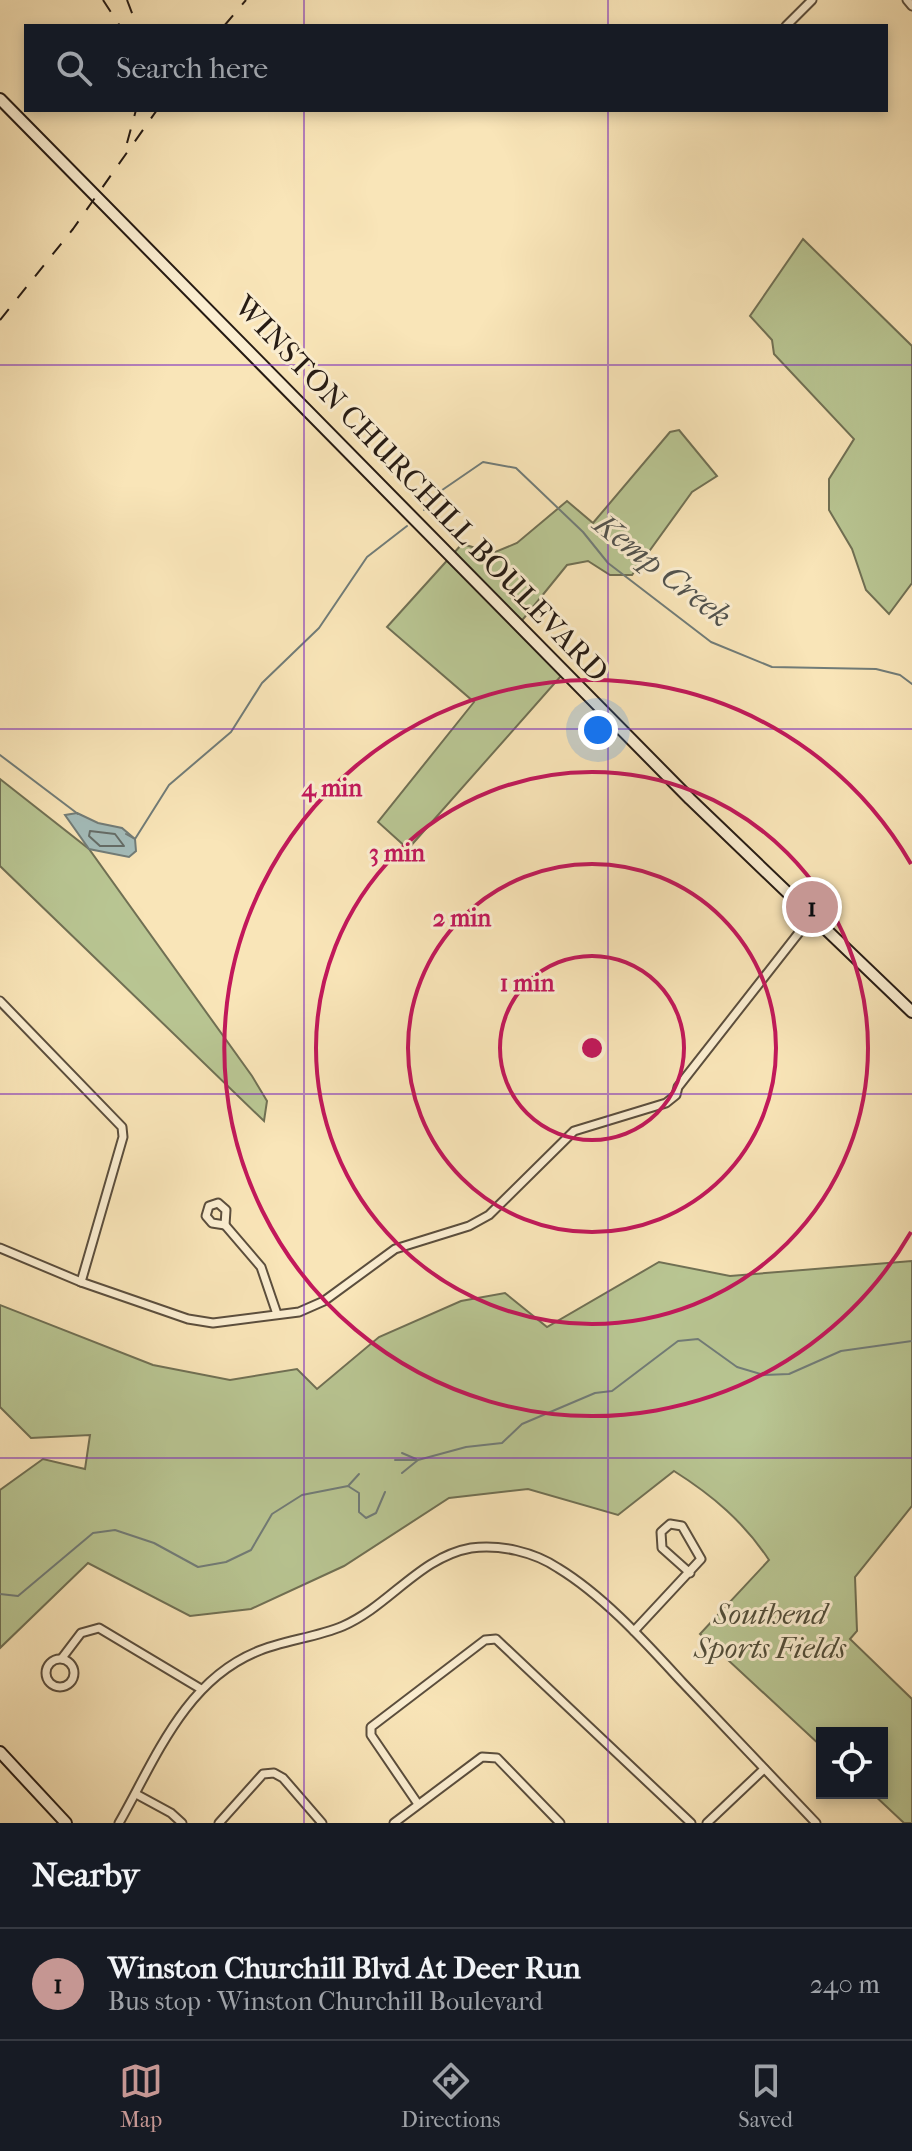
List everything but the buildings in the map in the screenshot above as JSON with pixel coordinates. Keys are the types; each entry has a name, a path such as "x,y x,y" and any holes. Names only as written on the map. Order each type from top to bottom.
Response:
{"main road":[{"name":"WINSTON CHURCHILL BOULEVARD","path":"0,99 690,799 912,1012"},
{"path":"0,1752 66,1823"}],"street":[{"path":"788,24 812,0"},
{"path":"907,0 912,6"},
{"path":"0,1248 81,1282 203,1322 312,1307 395,1249 469,1226 489,1215 574,1131 666,1103 812,916"},
{"path":"0,1001 122,1127 123,1137 81,1282"},
{"path":"225,1225 261,1267 277,1314"},
{"path":"634,1631 690,1573 701,1559 682,1526 670,1524 661,1532 662,1548 690,1573"},
{"path":"119,1823 182,1712 201,1689 229,1666 256,1651 343,1626 374,1608 445,1556 472,1548 504,1548 533,1555 559,1568 634,1631 816,1823"},
{"path":"62,1658 74,1679 69,1686 59,1688 46,1667 50,1660 62,1658 81,1633 99,1628 201,1689"},
{"path":"418,1804 371,1735 371,1727 485,1640 496,1639 691,1823"},
{"path":"394,1823 482,1757 497,1758 560,1823"},
{"path":"707,1823 764,1769"},
{"path":"219,1823 263,1774 274,1773 283,1778 322,1823"},
{"path":"136,1794 171,1813 182,1823"}],"green space":[{"path":"803,239 912,346 912,583 889,614 866,590 852,549 829,510 829,479 854,439 774,354 772,340 750,316"},
{"path":"679,430 717,476 692,492 632,575 610,575 588,561 567,565 515,629 561,676 408,849 378,822 474,702 387,627 462,544 493,553 517,543 567,501 593,523 670,432"},
{"path":"0,779 89,849 252,1076 267,1101 264,1121 0,866"},
{"name":"Southend Sports Fields","path":"912,1261 912,1506 855,1577 857,1631 850,1639 912,1699 912,1823 904,1823 878,1799 888,1799 888,1727 816,1727 816,1741 700,1634 769,1560 749,1533 726,1510 674,1471 618,1515 528,1489 449,1498 344,1566 251,1609 190,1616 88,1563 0,1648 0,1490 43,1459 85,1469 90,1435 31,1438 0,1407 0,1305 153,1365 230,1380 297,1369 317,1389 379,1337 461,1301 505,1293 547,1327 659,1262 730,1276"}],"water":[{"path":"77,813 98,823 122,828 135,839 136,851 129,857 89,849 65,815"}],"waterway":[{"name":"Kemp Creek","path":"424,510 432,497 483,462 516,468 583,532 608,563 711,642 772,667 876,669 900,675 912,684"},
{"name":"Kemp Creek","path":"126,834 135,839 169,785 231,732 262,683 319,628 367,557 407,526"},
{"name":"Kemp Creek","path":"0,755 78,814"},
{"path":"402,1473 418,1460 466,1447 502,1443 522,1424 595,1393 612,1391 678,1341 698,1339 737,1367 764,1375 789,1374 841,1351 912,1341"},
{"path":"402,1453 416,1459"},
{"path":"395,1460 417,1460"},
{"path":"349,1485 359,1474"},
{"path":"0,1594 18,1596 93,1533 115,1530 154,1543 198,1567 226,1562 251,1550 272,1514 302,1495 348,1486 359,1493 359,1512 366,1518 376,1513 385,1492"}],"railway":[{"path":"103,0 119,24"},
{"path":"127,0 136,24"},
{"path":"226,24 246,0"},
{"path":"127,143 135,112"},
{"path":"0,320 73,229 156,112"}],"place":[{"name":"Winston Churchill Blvd At Deer Run","path":"812,907"}]}
